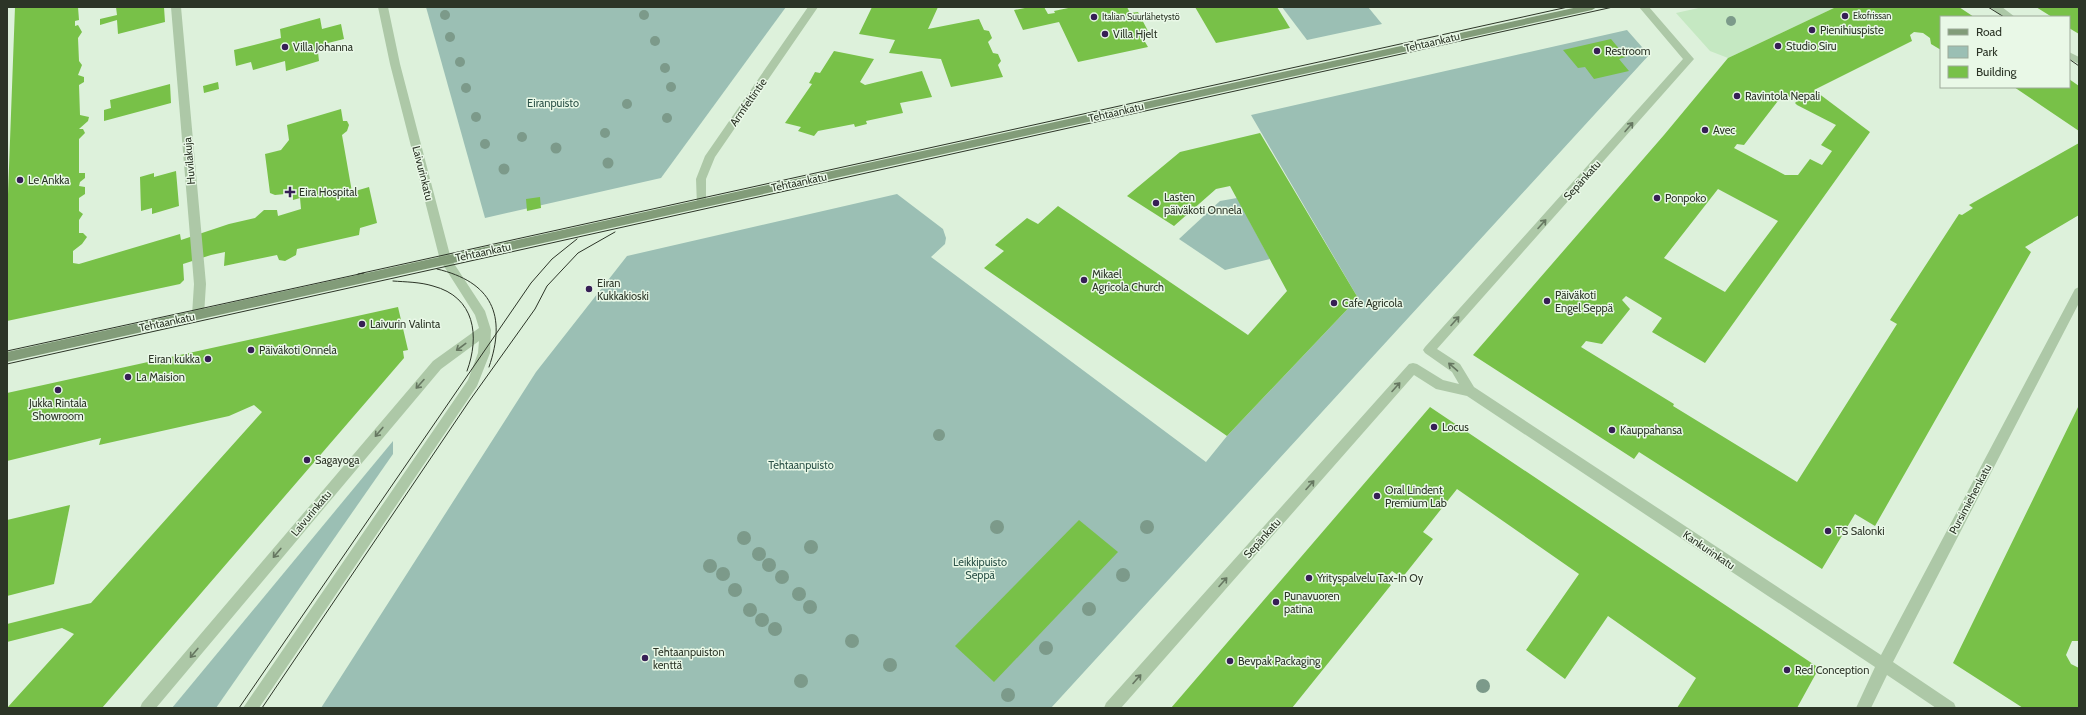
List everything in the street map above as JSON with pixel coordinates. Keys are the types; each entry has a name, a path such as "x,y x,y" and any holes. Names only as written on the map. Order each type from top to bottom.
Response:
{"street":[{"name":"Huvilakuja","path":"176,7 200,284 198,315"},
{"name":"Laivurinkatu","path":"250,708 473,382 484,353 485,330 481,314 446,260 395,64 383,7"},
{"name":"Armfeltintie","path":"701,203 701,179 710,156 813,7"},
{"name":"Tehtaankatu","path":"7,357 1592,7"},
{"name":"Sepänkatu","path":"1429,350 1689,59 1644,7"},
{"path":"1995,7 2008,16"},
{"path":"2070,56 2079,61"},
{"name":"Pursimiehenkatu","path":"1863,708 1899,634 2079,292"},
{"name":"Laivurinkatu","path":"147,708 437,365 485,330"},
{"name":"Kankurinkatu","path":"1429,350 1456,368 1470,391"},
{"name":"Sepänkatu","path":"1111,708 1413,368"},
{"name":"Kankurinkatu","path":"1413,368 1440,385 1470,391 1949,708"}],"green space":[{"name":"Eiranpuisto","path":"426,7 786,7 661,178 485,218"},
{"path":"1282,7 1368,7 1382,24 1307,40"},
{"name":"Tehtaanpuisto","path":"1627,30 1649,55 1051,708 321,708 536,372 627,256 897,194 943,229 946,238 945,244 931,257 1206,462 1227,436 1358,298 1251,115"},
{"path":"1237,198 1270,259 1225,270 1179,239 1220,201"},
{"path":"393,441 393,454 216,708 172,708"}],"shaded area":[{"path":"1703,7 1836,7 1728,58 1710,51 1676,13"}],"building":[{"path":"15,7 78,7 79,20 75,21 75,26 78,25 82,32 78,38 79,61 82,65 78,75 84,77 84,82 79,85 80,115 89,117 88,121 79,129 83,129 85,133 79,139 79,173 85,173 85,178 80,182 79,186 85,187 85,194 79,198 79,211 83,214 79,220 79,233 83,233 87,237 82,244 73,251 73,263 79,264 180,234 181,240 229,224 255,218 264,210 277,210 278,216 301,209 300,198 293,200 292,189 285,194 275,195 270,193 265,154 281,150 289,140 287,125 341,109 343,121 347,121 349,125 347,131 342,135 352,192 369,187 377,223 360,228 359,235 297,249 296,255 285,261 279,260 277,255 224,266 225,252 211,255 183,264 184,280 180,284 7,321 7,221"},
{"path":"116,7 164,7 165,22 118,34 117,20 100,25 100,19 117,15"},
{"path":"872,7 938,7 928,29 979,19 984,30 989,31 992,38 988,42 993,53 998,54 1001,61 998,65 1003,77 951,87 941,59 889,53 895,40 859,34"},
{"name":"Villa Hjelt","path":"1030,7 1044,7 1048,14 1055,13 1054,11 1073,7 1127,7 1130,13 1138,12 1149,33 1141,35 1148,47 1078,62 1059,22 1023,30 1014,10"},
{"path":"1195,7 1277,7 1290,28 1216,43"},
{"path":"1836,7 1959,7 1972,16 1940,16 1940,49 1931,44 1930,38 1923,33 1914,32 1910,35 1912,41 1814,90 1870,132 1705,363 1652,332 1662,318 1626,296 1622,300 1630,309 1602,344 1586,341 1581,347 1674,404 1673,406 1797,482 1897,324 1890,320 1959,214 1962,215 1973,208 1969,205 2079,143 2079,215 2025,247 2031,252 1875,526 1855,514 1822,569 1639,452 1634,459 1473,355 1664,135 1728,58","holes":["1788,96 1797,101 1795,103 1797,105 1836,125 1821,145 1832,151 1822,165 1810,159 1798,175 1785,175 1734,148 1737,144 1744,145 1781,97","1718,189 1778,221 1725,292 1664,258"]},
{"path":"2036,7 2079,7 2079,34 2070,29 2070,16 2050,16"},
{"name":"Villa Johanna","path":"320,18 322,29 341,24 344,39 324,44 325,50 318,52 319,61 286,71 285,61 253,70 251,62 236,66 234,50 281,38 280,29"},
{"path":"1611,39 1626,57 1619,59 1629,71 1594,79 1585,67 1578,68 1563,50"},
{"path":"834,51 874,59 860,82 865,85 922,71 932,97 900,103 903,113 866,121 867,124 855,127 854,124 818,131 814,136 798,131 801,127 785,123 812,84 809,83 815,72 820,73"},
{"path":"2070,80 2079,86 2079,131 2015,88 2070,88"},
{"path":"218,82 219,89 204,93 203,86"},
{"path":"170,84 171,103 104,121 104,110 111,108 110,100"},
{"name":"Mikael Agricola Church","path":"1260,133 1358,298 1227,436 984,268 1004,251 995,245 1027,218 1038,224 1058,206 1248,335 1287,291 1230,186 1216,189 1174,226 1127,196 1180,152"},
{"path":"176,171 179,206 152,214 152,208 141,211 140,177 154,173 154,177"},
{"path":"540,197 541,208 527,211 526,199"},
{"path":"398,307 408,350 403,351 404,358 102,708 7,708 74,634 62,628 7,642 7,624 91,603 262,412 254,405 229,416 99,445 101,438 7,461 7,393"},
{"path":"2079,405 2079,641 2072,641 2066,655 2071,664 2079,668 2079,708 2023,708 1953,663"},
{"path":"1430,407 1819,668 1797,708 1677,708 1696,678 1608,616 1565,679 1526,650 1579,574 1457,489 1423,532 1433,539 1402,578 1392,571 1384,580 1391,585 1292,708 1171,708"},
{"path":"70,505 54,584 7,596 7,520"},
{"path":"1079,520 1118,552 994,682 955,646"}],"tram line":[{"path":"358,274 1568,7"},
{"path":"7,364 1613,7"},
{"path":"1988,7 2002,16"},
{"path":"2070,60 2079,66"},
{"path":"262,708 470,400 535,309 547,286 578,253 615,232"},
{"path":"496,334 531,283 552,259 577,239"},
{"path":"437,269 471,282 482,292 490,303 495,317 496,334"},
{"path":"7,351 364,273"},
{"path":"393,281 418,283 447,291 458,299 466,308 471,320 473,332 471,358 467,371"},
{"path":"239,708 496,334"},
{"path":"489,367 496,334"}],"place":[{"name":"Ekofrissan","path":"1845,16"},
{"name":"Italian Suurlähetystö","path":"1094,17"},
{"name":"Pienihiuspiste","path":"1812,30"},
{"name":"Villa Hjelt","path":"1105,34"},
{"name":"Studio Siru","path":"1778,46"},
{"name":"Villa Johanna","path":"285,47"},
{"name":"Restroom","path":"1597,51"},
{"name":"Ravintola Nepali","path":"1737,96"},
{"name":"Avec","path":"1705,130"},
{"name":"Le Ankka","path":"20,180"},
{"name":"Eira Hospital","path":"290,192"},
{"name":"Ponpoko","path":"1657,198"},
{"name":"Lasten päiväkoti Onnela","path":"1156,203"},
{"name":"Mikael Agricola Church","path":"1084,280"},
{"name":"Eiran Kukkakioski","path":"589,289"},
{"name":"Päiväkoti Engel Seppä","path":"1547,301"},
{"name":"Cafe Agricola","path":"1334,303"},
{"name":"Laivurin Valinta","path":"362,324"},
{"name":"Päiväkoti Onnela","path":"251,350"},
{"name":"Eiran kukka","path":"208,359"},
{"name":"La Maision","path":"128,377"},
{"name":"Jukka Rintala Showroom","path":"58,390"},
{"name":"Locus","path":"1434,427"},
{"name":"Kauppahansa","path":"1612,430"},
{"name":"Sagayoga","path":"307,460"},
{"name":"Oral Lindent Premium Lab","path":"1377,496"},
{"name":"TS Salonki","path":"1828,531"},
{"name":"Yrityspalvelu Tax-In Oy","path":"1309,578"},
{"name":"Punavuoren patina","path":"1276,602"},
{"name":"Tehtaanpuiston kenttä","path":"645,658"},
{"name":"Bevpak Packaging","path":"1230,661"},
{"name":"Red Conception","path":"1787,670"}],"park label":[{"name":"Leikkipuisto Seppä","path":"980,568"}]}
